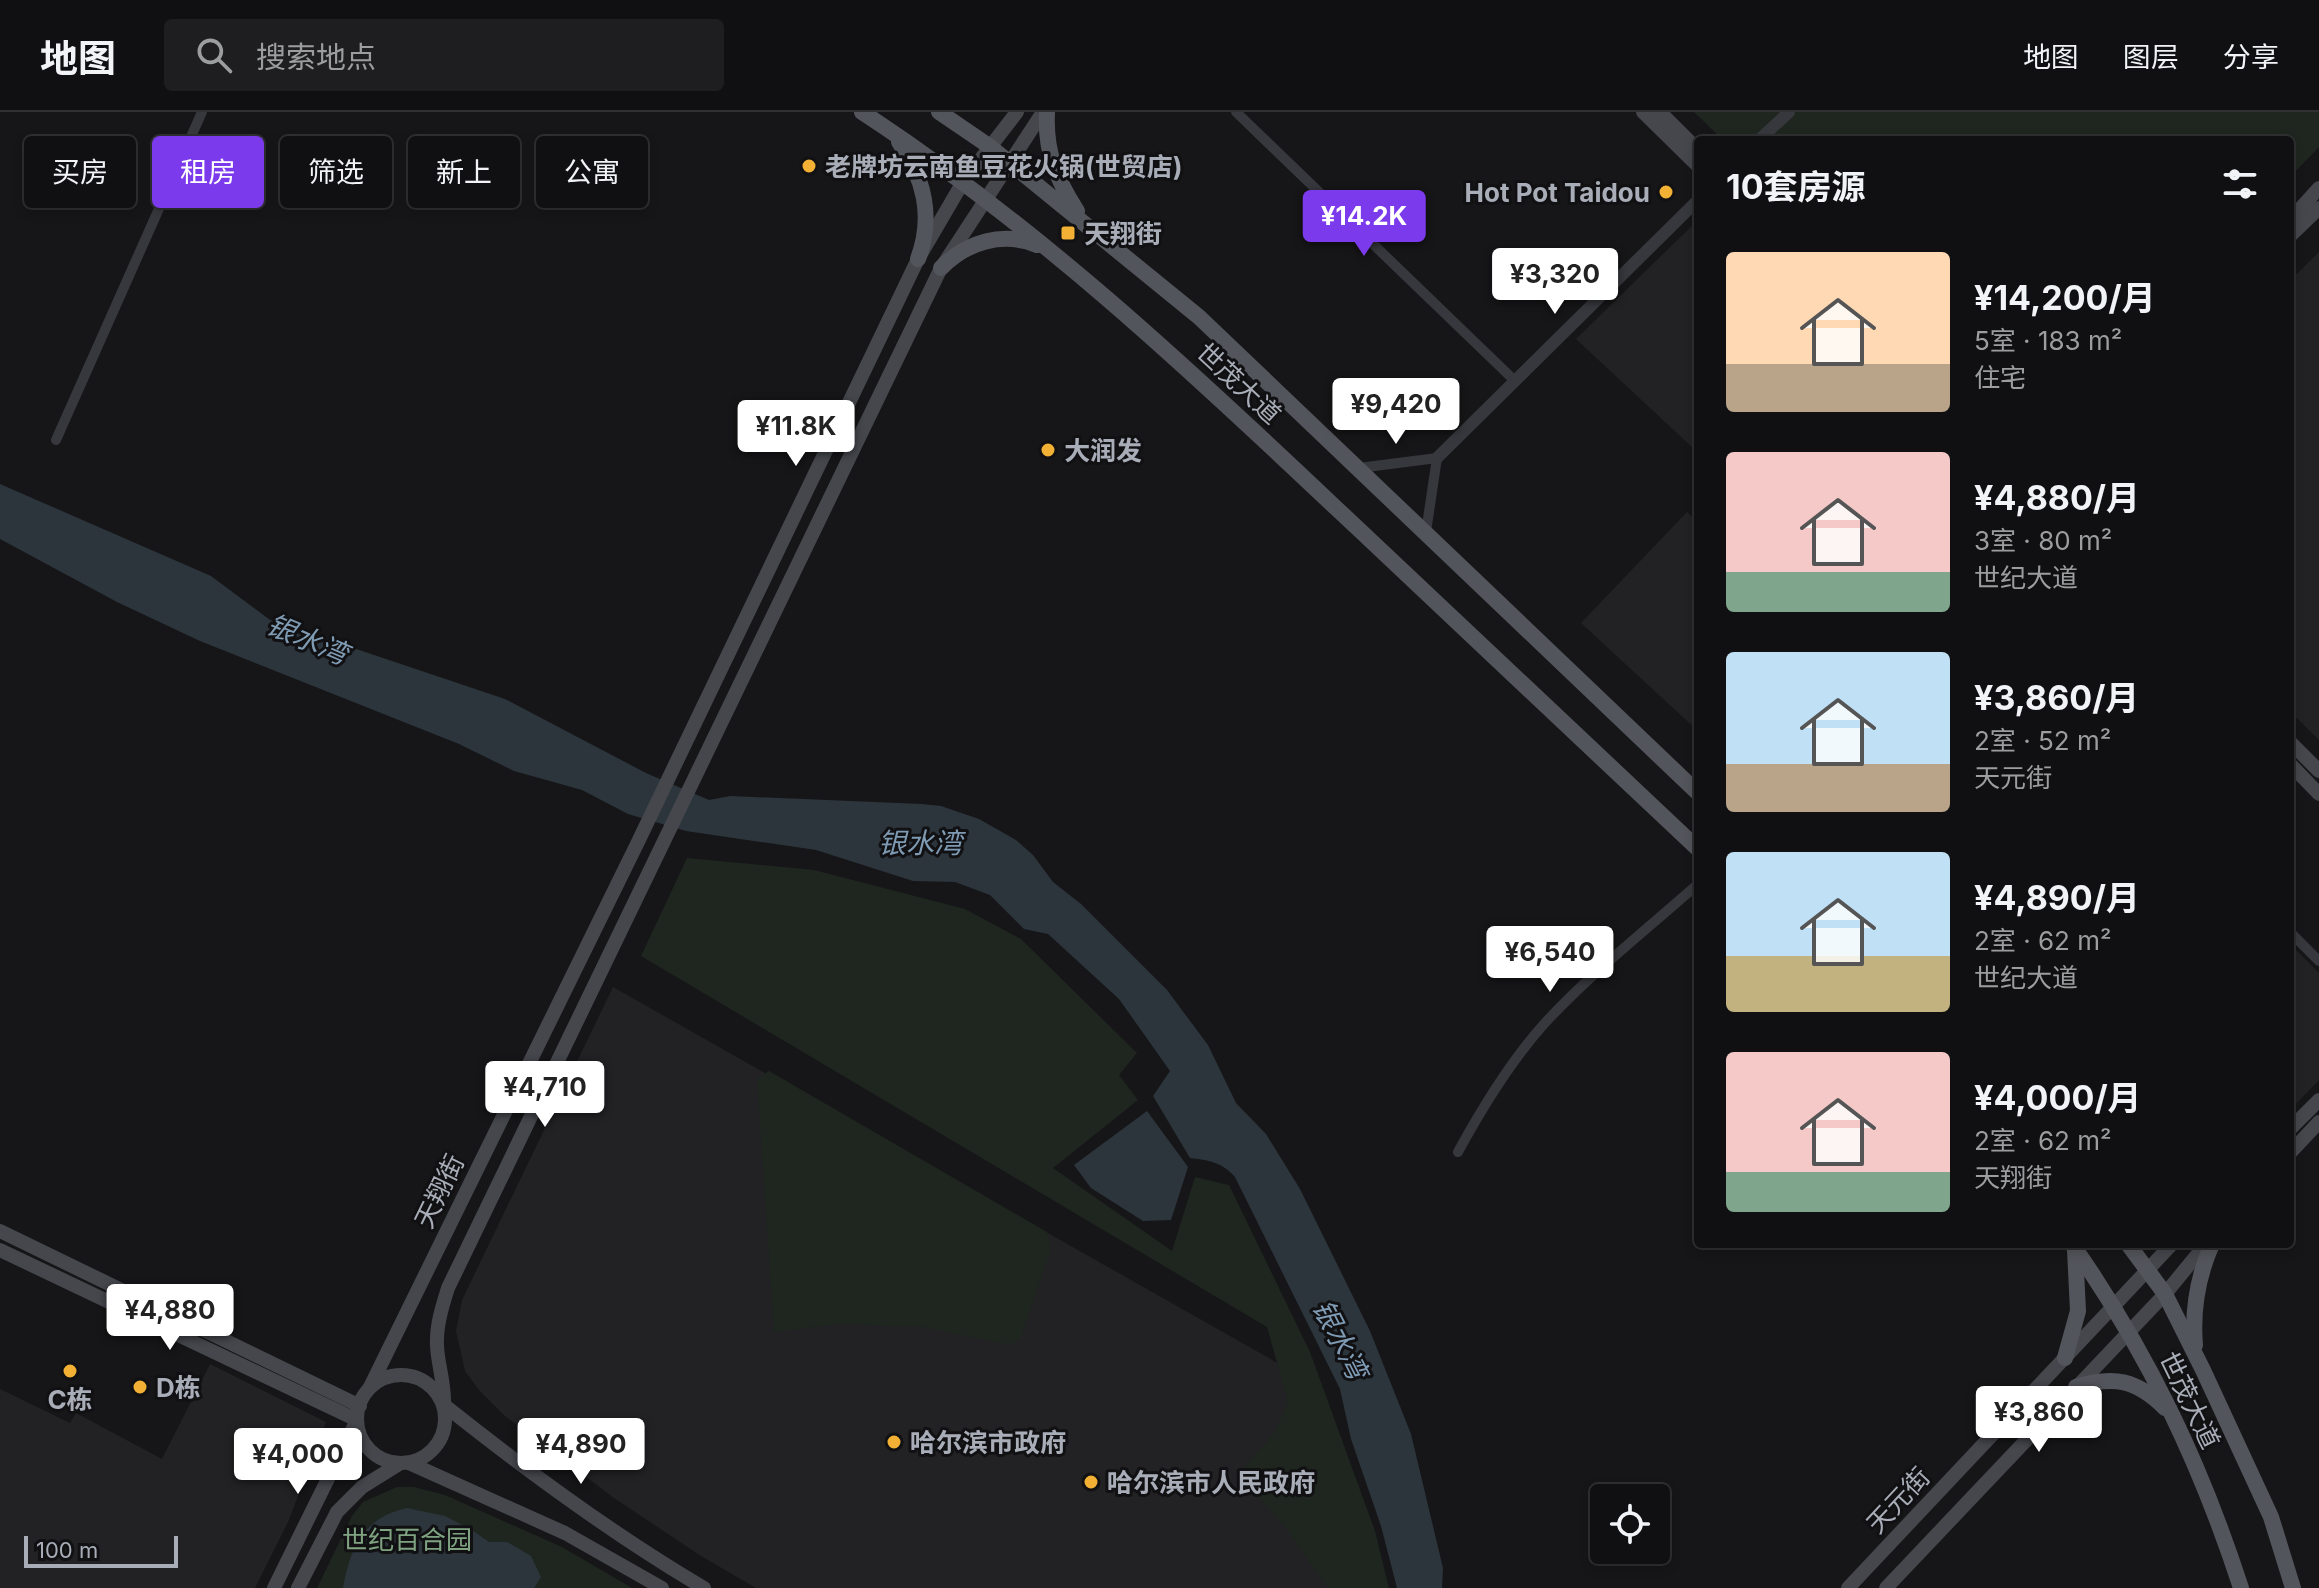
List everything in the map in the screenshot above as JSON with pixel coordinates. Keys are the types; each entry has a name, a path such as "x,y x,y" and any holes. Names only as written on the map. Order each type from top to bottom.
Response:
{"main road":[{"name":"世茂大道","path":"862,112 963,182 1183,363 1694,845"},
{"name":"世茂大道","path":"939,112 989,146 1199,317 1694,789"},
{"path":"918,259 963,182 1017,112"},
{"path":"941,268 984,199 1045,112"},
{"path":"1045,112 1058,181 1085,222"},
{"path":"1643,112 1694,162"},
{"path":"1660,112 1694,146"},
{"path":"877,122 898,139 921,179 927,226 918,259"},
{"path":"2294,216 2319,188"},
{"path":"2294,232 2319,208"},
{"path":"941,268 956,252 987,241 1010,238 1034,243 1057,257"},
{"name":"天翔街","path":"370,1387 637,844 918,259"},
{"name":"天翔街","path":"444,1405 437,1328 448,1288 941,268"},
{"path":"2294,746 2319,771"},
{"path":"2294,768 2319,794"},
{"path":"1677,773 1694,778"},
{"path":"2294,1125 2319,1100"},
{"path":"2294,1149 2319,1122"},
{"path":"0,1231 358,1413 369,1447 388,1461 419,1461 437,1444 445,1421 444,1405"},
{"path":"2065,1358 2078,1311 2073,1248"},
{"name":"世茂大道","path":"2074,1248 2114,1305 2174,1416 2221,1525 2241,1588"},
{"name":"世茂大道","path":"2131,1248 2165,1294 2195,1354 2271,1517 2293,1588"},
{"name":"天元街","path":"1848,1588 2168,1248"},
{"name":"天元街","path":"1886,1588 2205,1248"},
{"path":"2195,1354 2194,1308 2208,1248"},
{"path":"0,1250 358,1413"},
{"path":"274,1588 370,1387 392,1376 404,1375 427,1385 444,1405 520,1465 640,1550 704,1588"},
{"path":"2076,1387 2113,1380 2130,1383 2147,1391 2174,1416"},
{"path":"298,1588 337,1512 362,1487 404,1463"},
{"path":"404,1463 565,1533 662,1588"}],"street":[{"path":"56,440 202,112"},
{"path":"1236,112 1515,381"},
{"path":"1763,136 1789,112"},
{"path":"1426,532 1437,458 1694,204"},
{"path":"1359,468 1437,458"},
{"path":"1458,1152 1477,1117 1543,1025 1694,888"},
{"path":"2294,936 2319,961"}],"shaded area":[{"path":"1694,224 1693,448 1576,339"},
{"path":"2319,252 2319,740 2294,715 2294,277"},
{"path":"1687,512 1694,519 1694,727 1581,623"},
{"path":"2294,948 2319,973 2319,1080 2294,1106"},
{"name":"哈尔滨市人民政府","path":"613,987 1313,1383 1376,1588 756,1588 701,1556 614,1498 505,1416 465,1371 456,1331 462,1300"},
{"path":"210,1364 326,1422 289,1520 255,1588 0,1588 0,1389 70,1423 76,1413 162,1459"}],"green space":[{"path":"1694,112 2319,112 2319,147 2294,173 2294,136 1719,136"},
{"path":"687,858 814,870 965,909 1021,939 1137,1053 1119,1075 1138,1100 1053,1168 1172,1251 1195,1177 1229,1185 1310,1352 1375,1531 1389,1588 1328,1588 1285,1527 1246,1483 1243,1469 1275,1432 1288,1402 1267,1327 641,956"},
{"path":"769,1071 1047,1232 1051,1249 1021,1338 1010,1345 923,1327 840,1324 774,1332 757,1079"},
{"name":"世纪百合园","path":"397,1487 414,1487 445,1495 562,1547 632,1588 317,1588 352,1516 363,1502"}],"water":[{"name":"银水湾","path":"0,484 211,576 270,620 505,699 646,773 709,800 730,796 941,806 979,819 1016,840 1033,855 1053,882 1081,904 1167,990 1208,1045 1236,1103 1266,1134 1300,1189 1370,1331 1411,1434 1443,1568 1442,1588 1397,1588 1381,1526 1351,1439 1340,1389 1235,1177 1214,1163 1190,1158 1153,1096 1170,1071 1119,999 1048,934 1024,929 990,895 955,882 913,881 816,850 686,831 628,814 582,790 514,771 459,744 200,641 117,602 0,539"},
{"path":"1147,1111 1188,1167 1171,1220 1143,1221 1091,1188 1074,1165"},
{"path":"407,1508 445,1516 489,1542 507,1542 531,1556 541,1577 534,1588 343,1588 350,1559 362,1536 380,1519"}],"place":[{"name":"老牌坊云南鱼豆花火锅(世贸店)","path":"809,166"},
{"name":"Hot Pot Taidou","path":"1666,192"},
{"name":"天翔街","path":"1068,233"},
{"name":"大润发","path":"1048,450"},
{"name":"C栋","path":"70,1371"},
{"name":"D栋","path":"140,1387"},
{"name":"哈尔滨市政府","path":"894,1442"},
{"name":"哈尔滨市人民政府","path":"1091,1482"}]}
